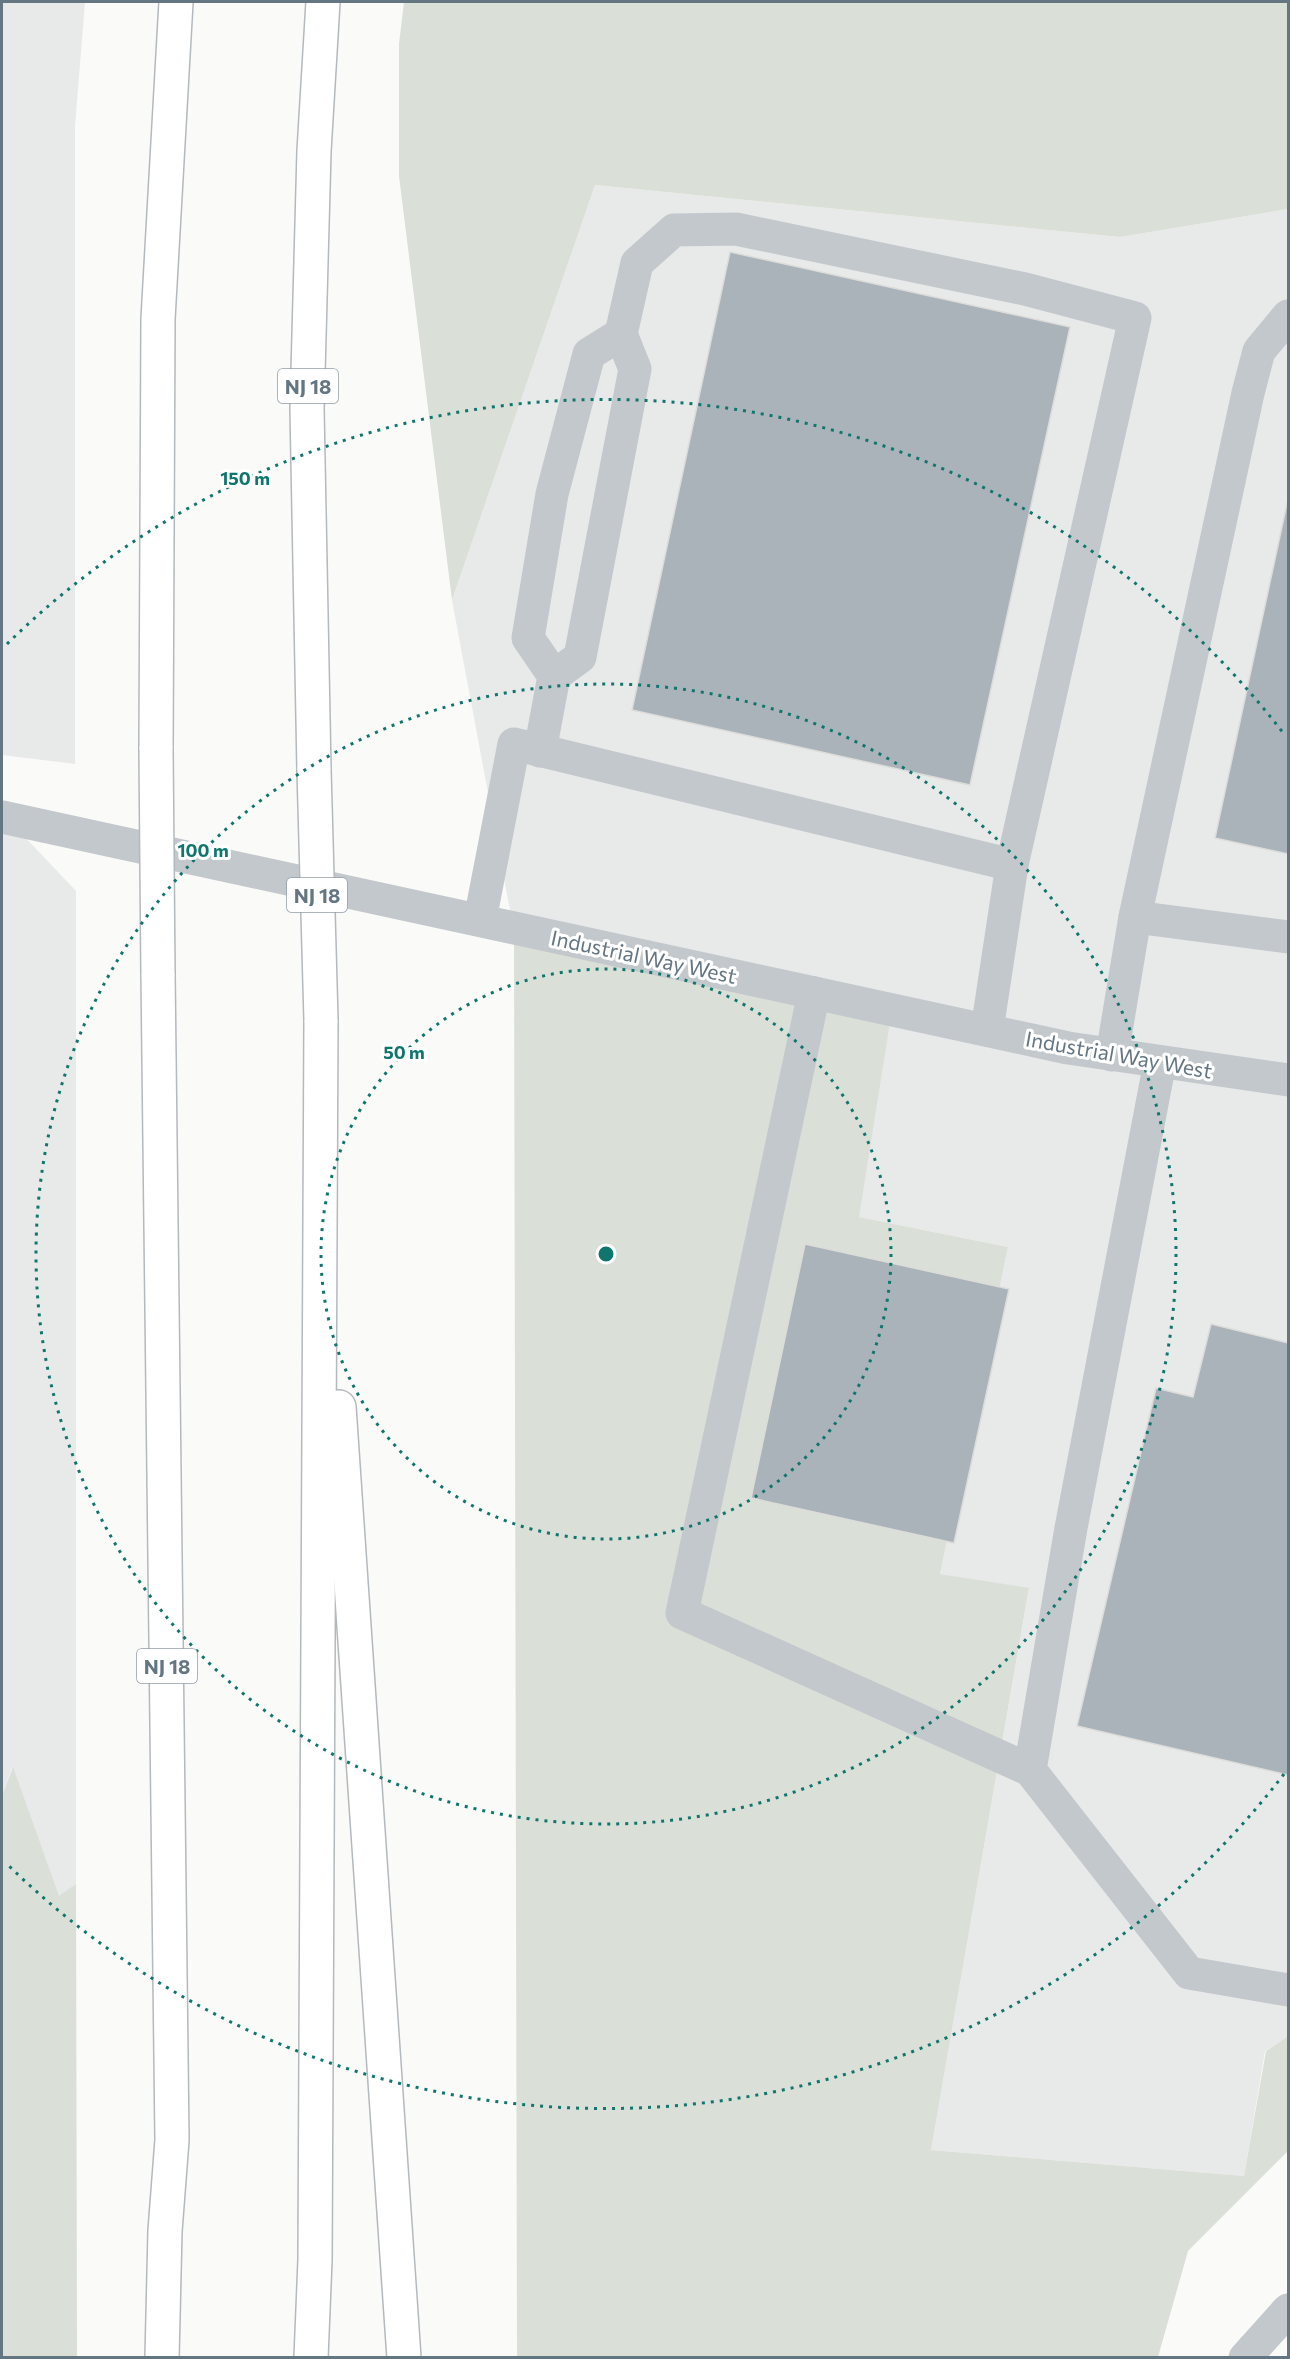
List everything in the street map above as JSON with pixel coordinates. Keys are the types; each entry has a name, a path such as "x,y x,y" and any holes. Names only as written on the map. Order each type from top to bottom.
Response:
{"highway":[{"name":"NJ 18","path":"162,2358 165,2231 172,2140 156,749 158,319 176,2"},
{"name":"NJ 18","path":"311,2358 315,2260 321,1020 307,409 314,151 324,2"},
{"path":"321,1134 404,2358"}],"street":[{"path":"540,751 554,676 580,657 635,369 621,334 637,263 674,230 736,229 1025,289 1135,318 1012,865 987,1030"},
{"path":"1112,1055 1135,917 1248,393 1259,351 1288,316"},
{"path":"554,676 528,638 552,494 589,354 621,334"},
{"path":"480,920 514,744 1012,865"},
{"name":"Industrial Way West","path":"2,817 987,1030 1112,1055 1288,1080"},
{"path":"1135,917 1288,937"},
{"path":"814,993 682,1613 1030,1770 1189,1974 1288,1990"},
{"path":"1030,1770 1071,1528 1160,1062"},
{"path":"1245,2358 1288,2310"}],"shaded area":[{"path":"2,2 85,2 75,126 75,764 2,755"},
{"path":"404,2 1288,2 1288,209 1120,237 595,185 452,600 399,176 399,44"},
{"path":"595,185 1120,237 1288,209 1288,2036 1265,2051 1244,2176 931,2150 1029,1589 940,1574 1008,1247 859,1217 514,932 452,600"},
{"path":"2,813 76,891 76,1884 59,1897 12,1768 2,1796"},
{"path":"514,932 893,1003 859,1217 1008,1247 940,1574 1029,1588 931,2150 1244,2176 1266,2051 1288,2036 1288,2151 1188,2251 1158,2357 517,2357"},
{"path":"13,1767 59,1896 76,1884 77,2357 2,2357 2,1796"}],"building":[{"path":"730,252 1070,327 970,785 632,710"},
{"path":"1288,499 1288,854 1215,838"},
{"path":"805,1244 1009,1289 954,1543 751,1498"},
{"path":"1211,1324 1288,1343 1288,1775 1077,1726 1156,1388 1193,1397"}]}
